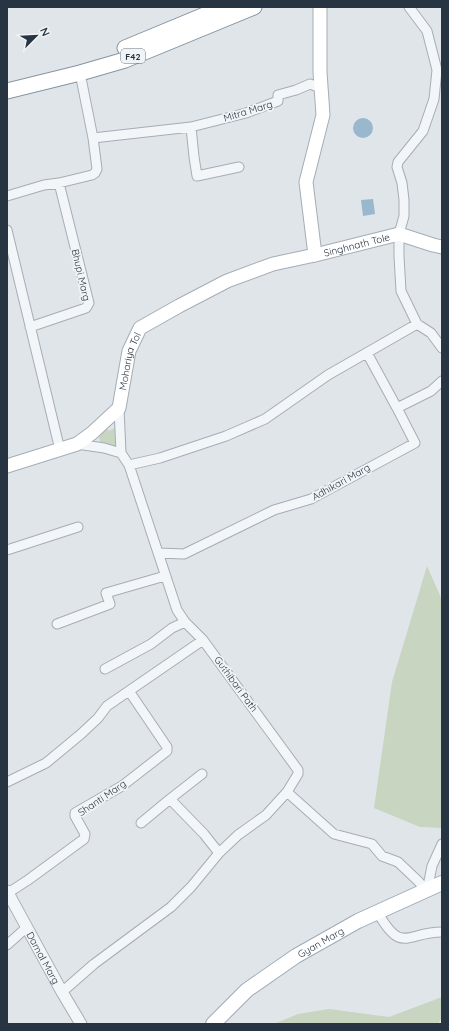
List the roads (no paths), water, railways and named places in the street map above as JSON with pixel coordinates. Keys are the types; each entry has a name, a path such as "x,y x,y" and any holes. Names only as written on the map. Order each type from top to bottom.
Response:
{"highway":[{"name":"F42","path":"7,81 78,64 120,50 224,7"},
{"name":"F42","path":"7,92 125,60 254,7"}],"main road":[{"path":"315,255 306,182 323,115 321,88 320,7"},
{"path":"399,234 442,247"},
{"name":"Singhnath Tole","path":"315,255 399,234"},
{"name":"Mohariya Tol","path":"119,408 129,351 140,328 227,281 273,264 315,255"},
{"path":"7,466 78,444 119,408"},
{"name":"Gyan Marg","path":"213,1024 246,990 296,956 352,925 442,883"}],"street":[{"path":"409,7 427,31 437,70 434,99 423,131 398,162 397,167 402,183 404,200 404,216 399,234 401,291 417,324 431,333 442,348"},
{"path":"7,196 44,185 59,183 95,173 97,169 93,138 80,73"},
{"name":"Mitra Marg","path":"191,127 252,111 278,101 278,95 310,84 321,88"},
{"path":"93,138 191,127 197,176 239,167"},
{"name":"Bhupi Marg","path":"30,327 88,306 87,296 59,183"},
{"path":"7,230 60,450"},
{"path":"129,466 160,458 226,436 264,419 328,375 417,324"},
{"path":"367,354 397,408 430,391 442,381"},
{"path":"78,444 104,448 121,453 119,408"},
{"name":"Adhikari Marg","path":"158,553 184,554 274,510 311,499 415,443 397,408"},
{"name":"Guthibari Path","path":"121,453 129,466 177,610 185,622 204,640 298,770 298,774 287,792"},
{"path":"7,550 78,527"},
{"path":"57,624 110,604 106,593 165,576"},
{"path":"105,669 150,644 172,628 185,622"},
{"path":"7,782 46,763 98,718 107,706 204,640"},
{"name":"Shanti Marg","path":"8,892 28,880 84,839 85,834 75,814 122,786 167,751 167,747 129,691"},
{"path":"141,823 202,774"},
{"path":"62,992 94,964 171,907 238,835 266,815 287,792 334,834 372,844 382,856 398,862 427,891"},
{"path":"170,799 220,853"},
{"path":"427,891 432,866 442,844"},
{"name":"Damal Marg","path":"8,892 26,928 82,1024"},
{"path":"378,913 394,936 405,939 434,932 442,932"},
{"path":"7,945 26,928"}],"water":[{"path":"359,118 367,118 373,124 373,132 367,138 359,138 353,132 353,124"},
{"path":"373,199 375,214 363,216 361,200"}]}
